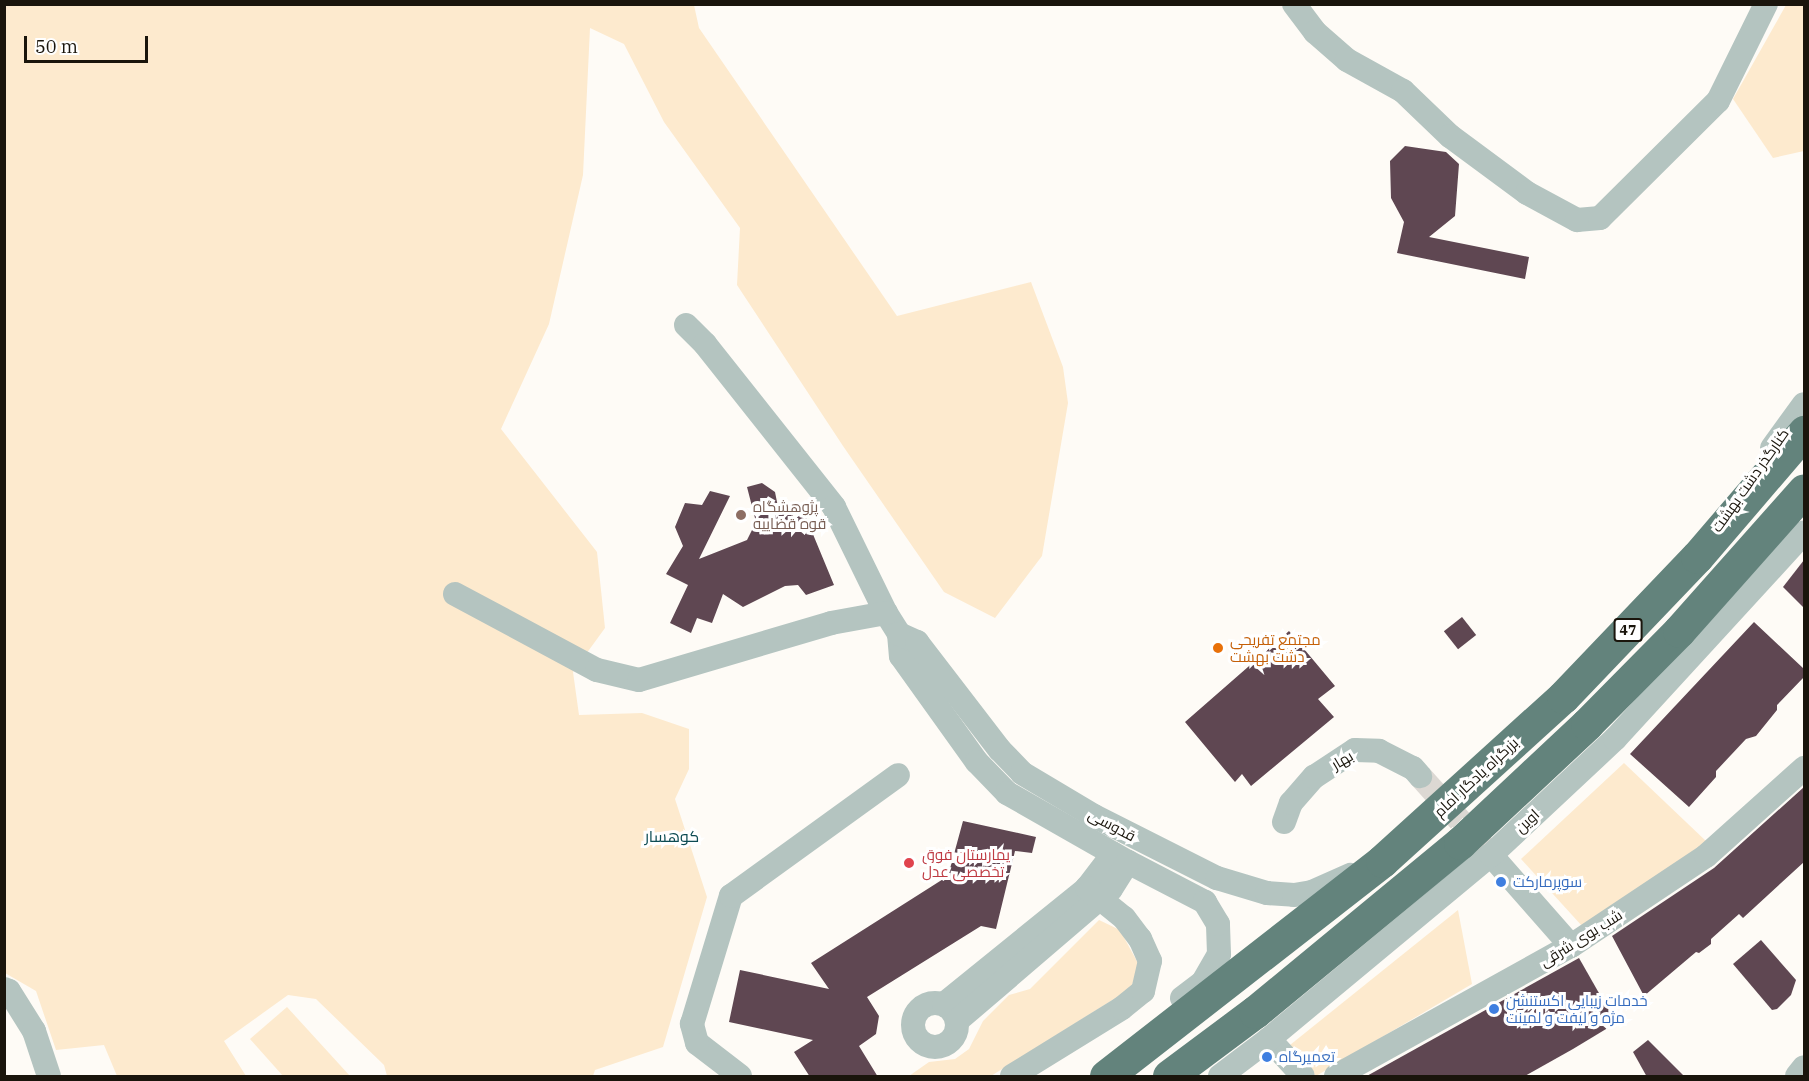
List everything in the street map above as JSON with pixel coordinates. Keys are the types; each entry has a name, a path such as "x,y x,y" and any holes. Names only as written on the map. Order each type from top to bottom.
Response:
{"highway":[{"name":"بزرگراه یادگار امام","path":"1110,1074 1382,861 1563,697 1697,557 1804,432"},
{"name":"47","path":"1169,1077 1282,990 1460,843 1587,724 1679,631 1804,490"}],"street":[{"path":"1294,4 1315,32 1347,60 1403,91 1450,136 1527,193 1577,220 1600,218 1718,101 1766,4"},
{"path":"686,325 705,344 834,507 886,613 899,634 901,656 977,762 1007,793 1120,858 1205,902 1218,924 1219,954 1203,982 1160,1015 1132,1043 1110,1074"},
{"name":"کنارگذر دشت بهشت","path":"1697,557 1804,404"},
{"name":"اوین","path":"1220,1077 1491,855 1615,740 1804,533"},
{"path":"455,594 597,670 639,680 831,624 886,613"},
{"name":"قدوسی","path":"899,634 917,642 1000,750 1022,773 1094,816 1217,878 1267,893 1294,896 1312,892 1382,861"},
{"name":"بهار","path":"1284,822 1291,803 1314,777 1354,750 1379,751 1413,768 1420,776"},
{"name":"شب بوی شرقی","path":"1336,1077 1571,946 1706,856 1804,768"},
{"path":"740,1077 697,1043 692,1024 731,896 898,775"},
{"path":"1491,855 1571,946"},
{"path":"951,1012 1093,893 1120,858"},
{"path":"1205,902 1217,878"},
{"path":"1012,1077 1122,1008 1143,991 1150,961 1140,939 1124,918 1093,893"},
{"path":"4,990 9,991 34,1031 48,1076"},
{"path":"1269,1039 1303,1077"},
{"path":"1797,1077 1804,1067"}],"shaded area":[{"path":"5,5 694,5 699,28 897,316 1031,282 1063,367 1068,403 1042,556 995,618 944,592 843,446 737,285 740,228 664,122 624,44 590,28 583,175 549,324 501,429 597,552 605,628 573,672 579,715 642,713 689,729 689,769 675,799 707,897 663,1047 595,1070 593,1076 387,1076 384,1065 316,999 288,995 224,1041 246,1076 117,1076 104,1045 56,1050 36,991 5,973"},
{"path":"1786,5 1804,5 1804,151 1773,158 1733,99"},
{"path":"1624,763 1707,842 1582,926 1521,859"},
{"path":"1458,910 1472,984 1316,1076 1290,1045"},
{"path":"1099,920 1120,930 1140,967 1130,989 991,1076 909,1076 929,1062 955,1059 969,1049 983,1021 1009,995 1030,989"},
{"path":"287,1007 350,1076 283,1076 250,1039"}],"building":[{"path":"1405,146 1446,152 1459,164 1455,216 1429,237 1529,257 1525,279 1397,253 1404,222 1391,198 1390,161"},
{"path":"762,483 775,492 778,507 789,506 793,517 805,515 834,585 806,595 798,585 785,586 743,607 723,594 712,623 697,618 691,633 670,623 688,585 666,574 683,546 675,527 685,503 702,505 710,491 730,496 699,559 747,540 756,522 747,487"},
{"path":"1804,560 1804,608 1783,587"},
{"path":"1462,617 1476,635 1458,649 1444,631"},
{"path":"1754,622 1804,669 1804,677 1777,705 1777,710 1756,736 1746,739 1716,771 1716,777 1689,807 1630,754"},
{"path":"1289,631 1335,686 1318,699 1334,717 1251,786 1242,774 1235,782 1185,722"},
{"path":"1804,787 1804,862 1743,918 1739,914 1711,939 1711,944 1699,953 1696,952 1644,996 1612,936 1714,868"},
{"path":"963,821 1036,837 1032,853 1015,851 996,929 981,926 867,997 879,1016 876,1034 859,1046 878,1077 810,1077 794,1052 813,1040 729,1022 740,970 829,989 811,963 948,876"},
{"path":"1761,940 1796,980 1791,995 1777,1009 1772,1010 1733,964"},
{"path":"1579,958 1616,1023 1523,1077 1365,1077"},
{"path":"1648,1040 1685,1077 1647,1077 1633,1052"}],"tunnel":[{"path":"1420,776 1491,855"}],"place":[{"name":"پژوهشگاه قوه قضاییه","path":"741,515"},
{"name":"مجتمع تفریحی دشت بهشت","path":"1218,648"},
{"name":"یمارستان فوق تخصصی عدل","path":"909,863"},
{"name":"سوپرمارکت","path":"1501,882"},
{"name":"خدمات زیبایی اکستنشن مژه و لیفت و لمینت","path":"1494,1009"},
{"name":"تعمیرگاه","path":"1267,1057"}],"district":[{"name":"کوهسار","path":"672,836"}]}
